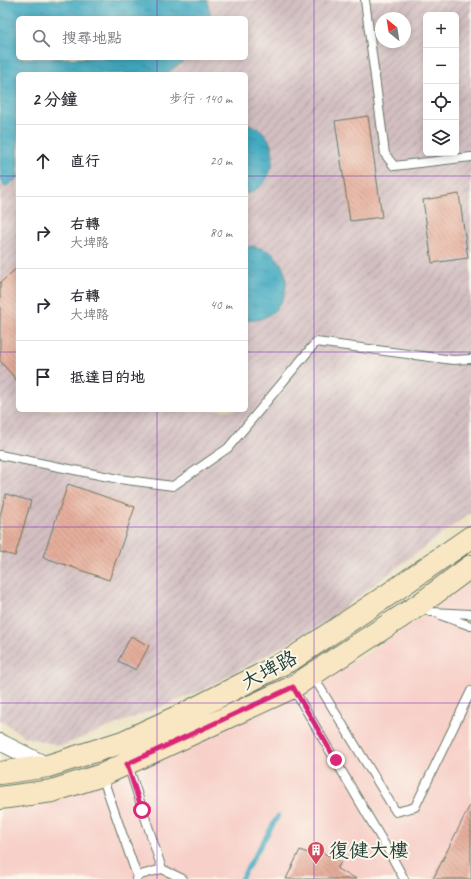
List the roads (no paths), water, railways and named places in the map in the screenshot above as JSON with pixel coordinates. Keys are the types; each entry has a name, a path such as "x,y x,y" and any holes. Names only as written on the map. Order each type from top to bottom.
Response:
{"main road":[{"name":"大埤路","path":"0,773 48,766 123,742 188,712 292,659 389,595 471,538"},
{"name":"大埤路","path":"0,798 52,791 102,775 293,687 425,609 471,566"}],"street":[{"path":"0,742 48,766"}],"lane":[{"path":"365,0 385,154 394,166 471,157"},
{"path":"0,455 120,479 173,486 228,448 316,342 453,360 471,359"},
{"path":"425,609 471,614"},
{"path":"425,609 471,626"},
{"path":"313,675 396,812 415,807 471,692"},
{"name":"大埤路","path":"293,687 389,850 404,879"},
{"path":"127,764 162,868 183,879"},
{"path":"102,775 136,878 162,868"}],"water":[{"path":"0,0 207,0 211,16 16,16 16,60 185,60 169,72 16,72 16,179 5,187 0,180"},
{"path":"248,124 264,133 268,139 273,155 270,172 261,186 248,193"},
{"path":"253,246 270,252 279,261 285,272 286,284 284,296 278,306 270,314 259,319 248,320 248,247"}],"waterway":[{"path":"241,879 278,816"}],"place":[{"name":"復健大樓","path":"316,865"}]}
